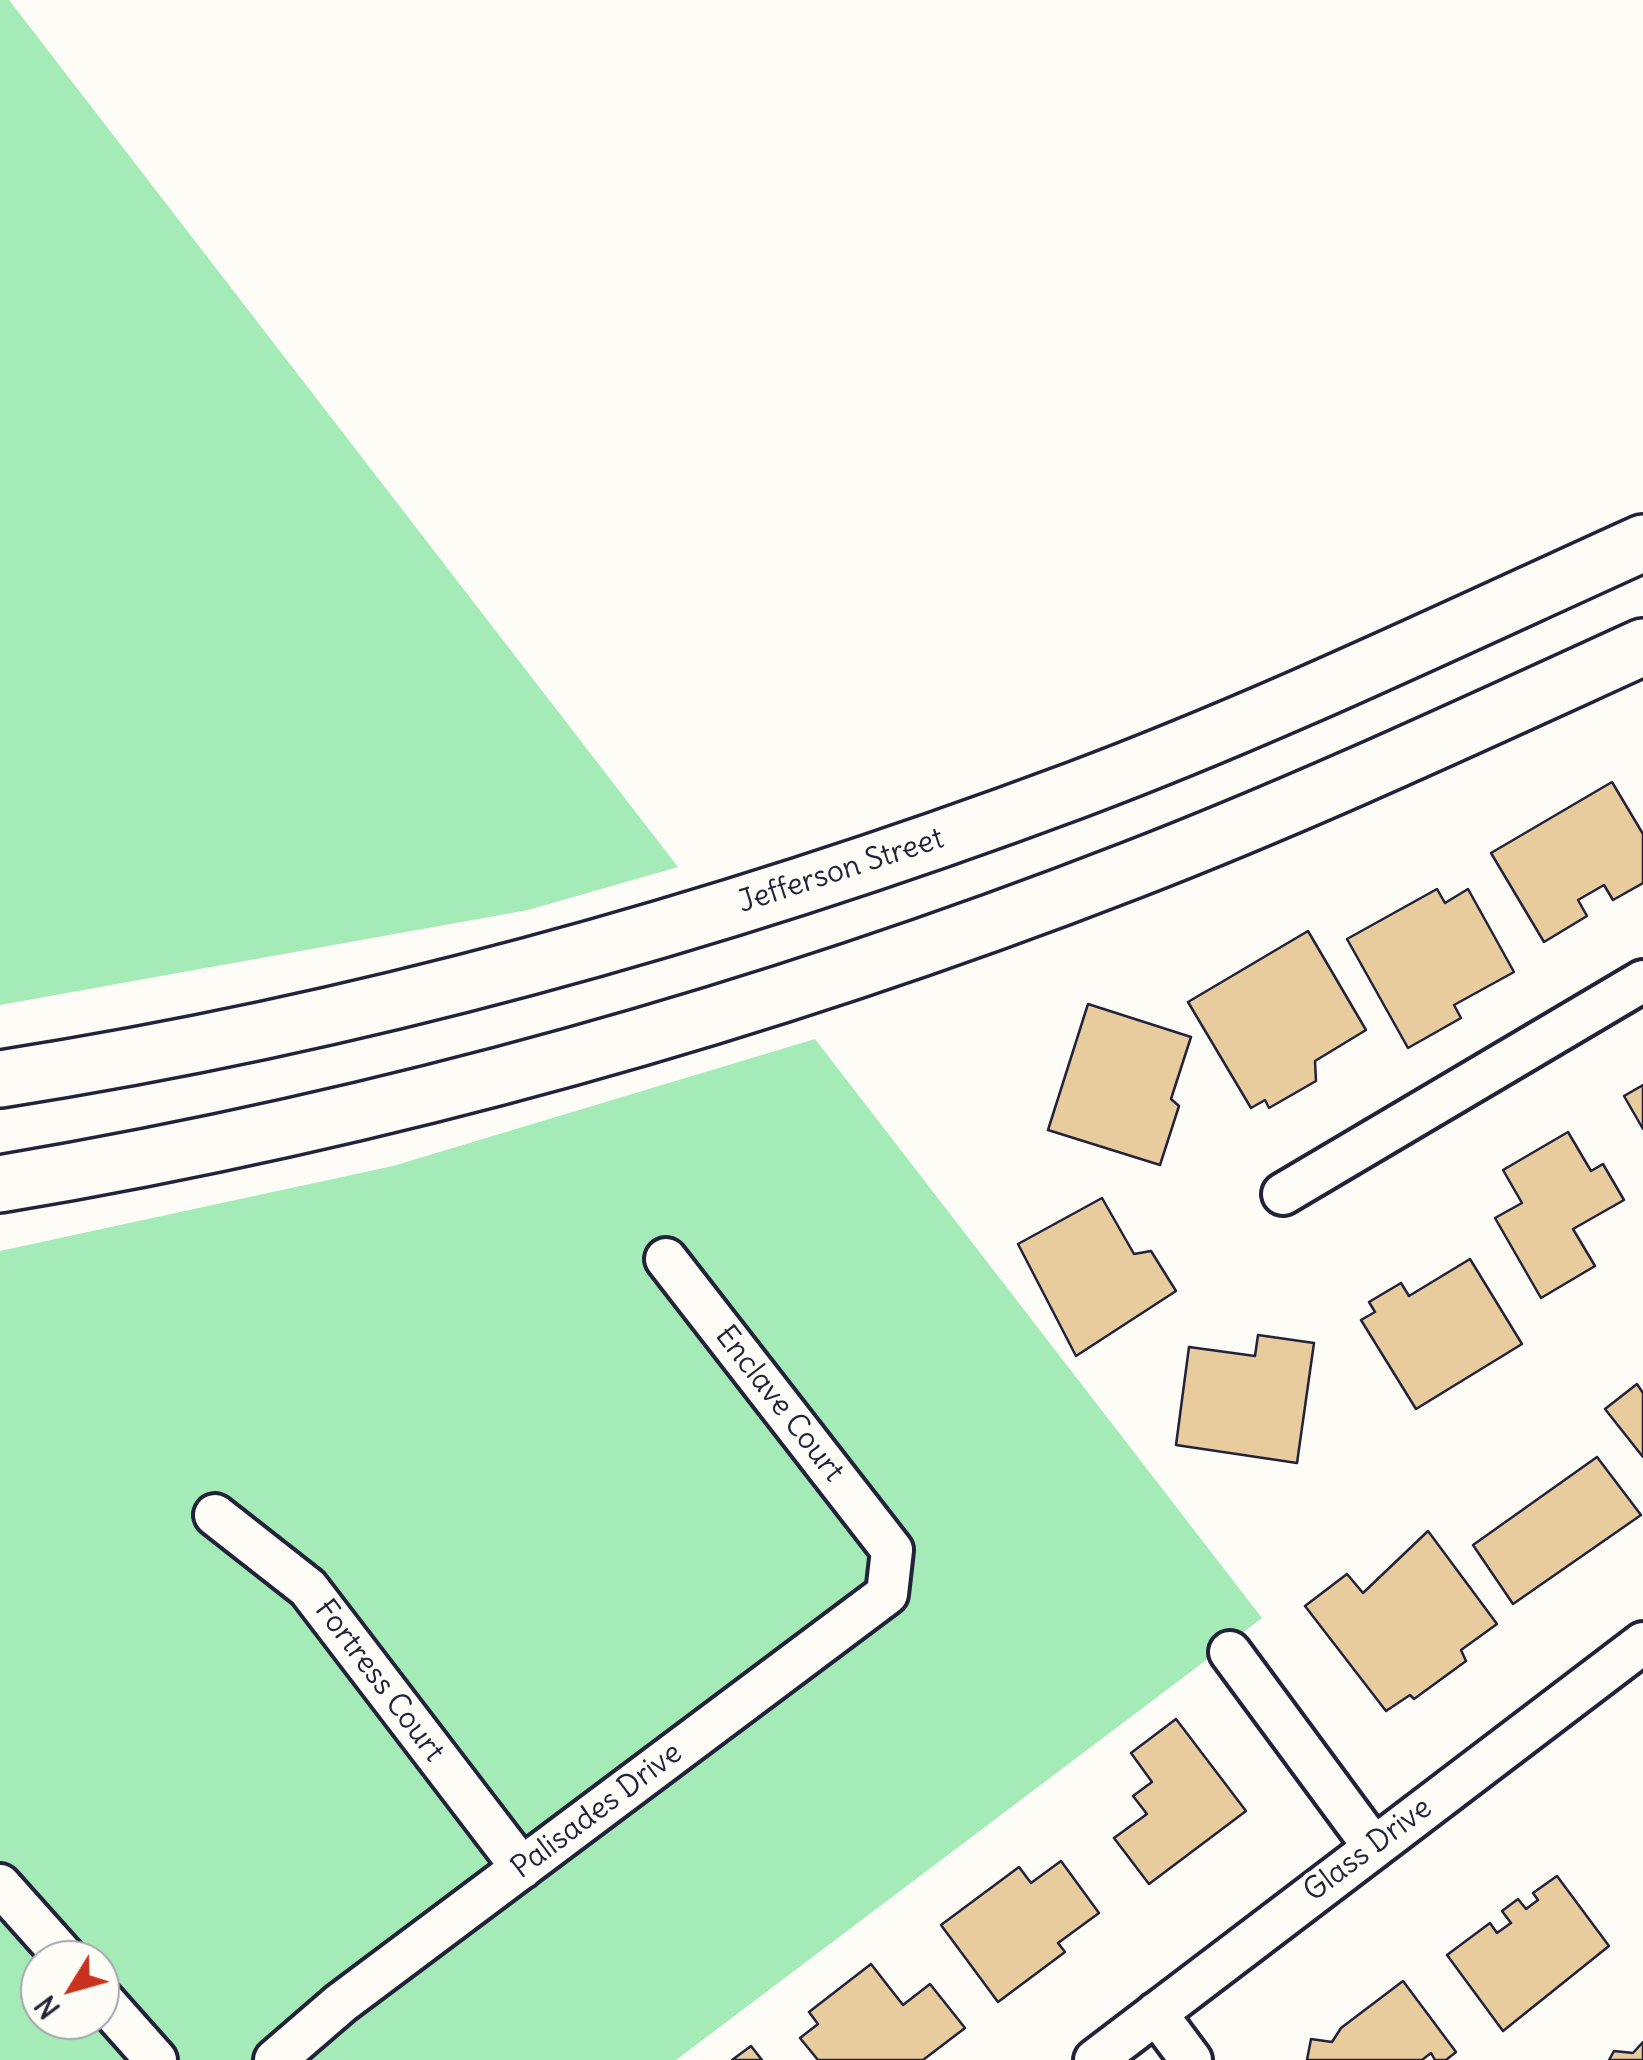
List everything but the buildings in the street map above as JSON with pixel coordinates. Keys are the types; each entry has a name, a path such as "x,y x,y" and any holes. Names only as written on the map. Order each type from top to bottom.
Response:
{"main road":[{"name":"Jefferson Street","path":"0,1079 322,1017 580,954 830,878 1080,789 1324,687 1643,543"},
{"path":"0,1184 130,1162 385,1107 637,1037 886,959 1132,870 1643,647"}],"street":[{"path":"1283,1194 1643,980"},
{"name":"Enclave Court","path":"666,1259 892,1550"},
{"name":"Fortress Court","path":"215,1515 308,1588 522,1868"},
{"name":"Palisades Drive","path":"275,2060 341,2003 887,1594 892,1550"},
{"name":"Glass Drive","path":"1095,2060 1643,1643"},
{"path":"1230,1652 1373,1846"},
{"path":"0,1884 49,1940"},
{"path":"1156,2013 1191,2060"},
{"path":"120,2020 156,2060"}],"green space":[{"path":"0,0 9,0 678,867 528,910 0,1005"},
{"path":"815,1039 1262,1618 676,2060 0,2060 0,1251 393,1166"}]}
